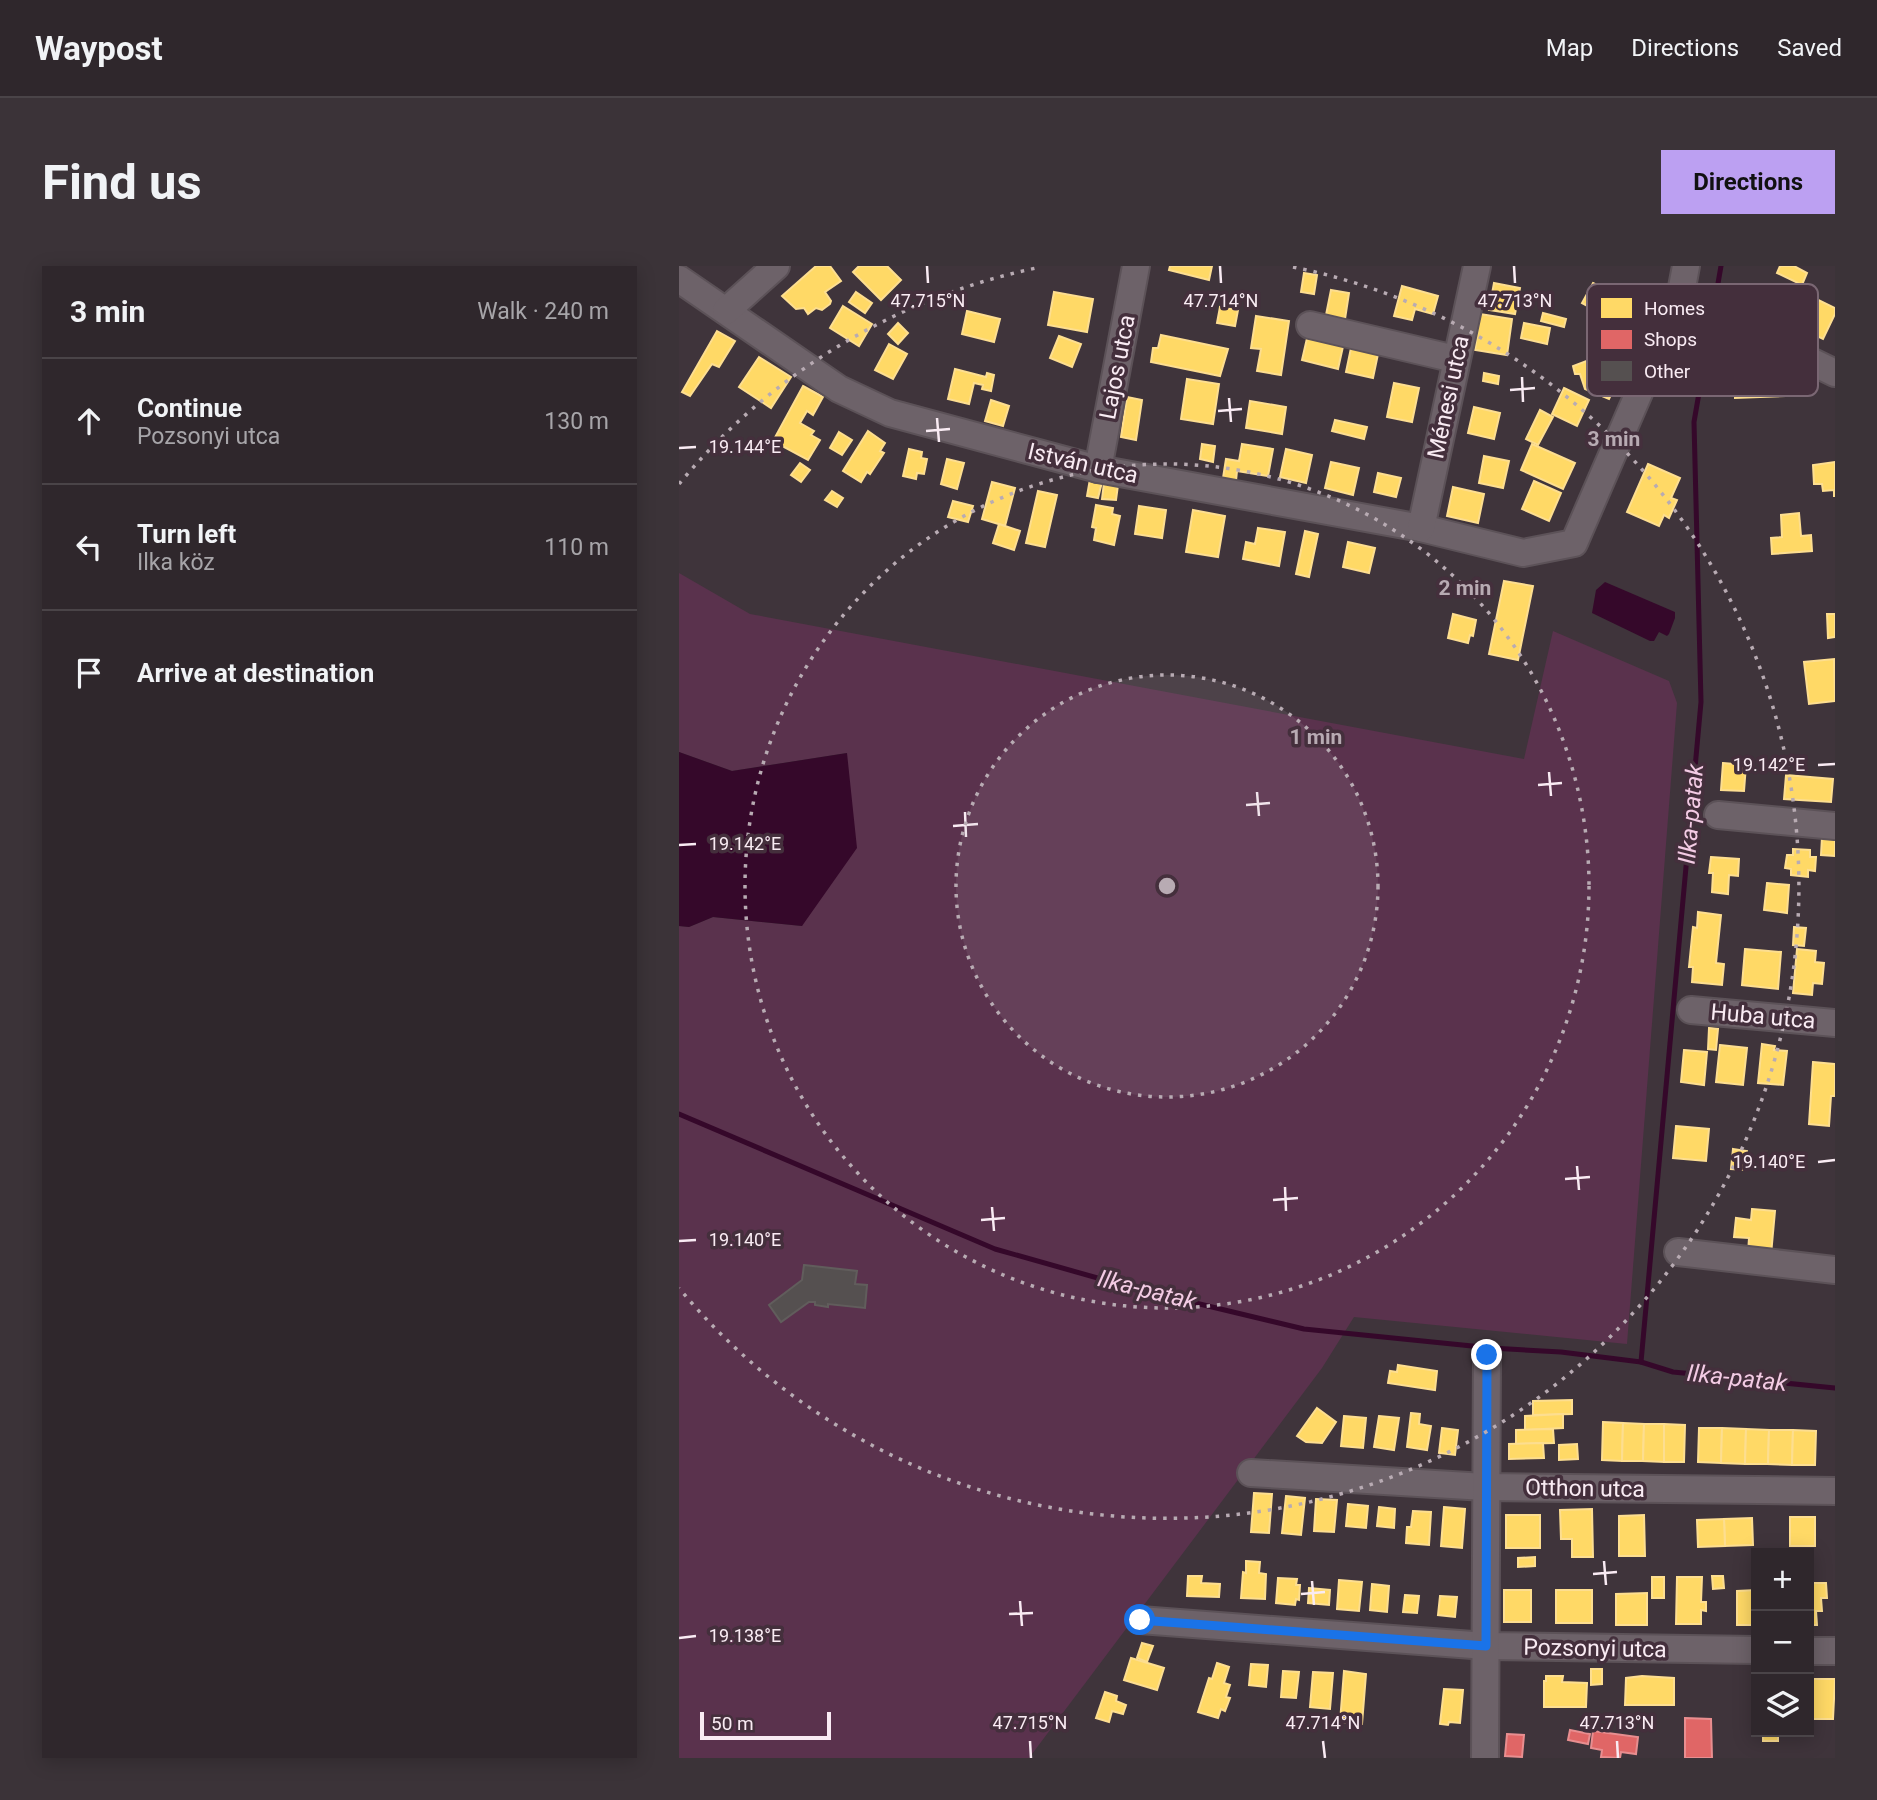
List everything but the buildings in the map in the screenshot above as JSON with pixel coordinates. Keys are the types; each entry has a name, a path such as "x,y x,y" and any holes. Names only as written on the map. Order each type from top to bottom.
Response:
{"street":[{"path":"726,311 776,266"},
{"name":"Lajos utca","path":"1098,469 1136,266"},
{"name":"Ménesi utca","path":"1421,528 1477,266"},
{"name":"István utca","path":"1683,284 1686,266"},
{"name":"István utca","path":"679,279 839,389 890,413 1098,469 1421,528 1523,553 1574,542 1638,396"},
{"path":"1310,325 1455,359"},
{"path":"1818,364 1835,372"},
{"path":"1718,815 1835,825"},
{"name":"Huba utca","path":"1691,1010 1835,1023"},
{"path":"1678,1252 1835,1270"},
{"path":"1485,1758 1487,1355"},
{"name":"Otthon utca","path":"1251,1473 1485,1487 1835,1491"},
{"name":"Pozsonyi utca","path":"1140,1620 1486,1646 1751,1650"},
{"path":"1814,1651 1835,1651"}],"shaded area":[{"path":"679,573 750,614 1524,759 1553,631 1669,681 1677,703 1627,1344 1354,1317 1322,1368 1029,1758 679,1758 679,926 689,927 713,917 802,926 847,753 732,771 679,752"},
{"path":"1605,582 1675,612 1669,634 1667,636 1659,632 1654,641 1650,641 1592,613 1596,590"},
{"path":"679,752 732,771 847,753 857,848 802,926 713,917 689,927 679,926"}],"waterway":[{"name":"Ilka-patak","path":"1718,284 1721,266"},
{"name":"Ilka-patak","path":"1641,1362 1701,702 1694,422 1698,396"},
{"name":"Ilka-patak","path":"679,1114 995,1249 1133,1288 1304,1329 1482,1347"},
{"name":"Ilka-patak","path":"1491,1348 1561,1352 1641,1362 1673,1372 1835,1388"}],"route":[{"path":"1140,1620 1486,1646 1487,1355"}]}
